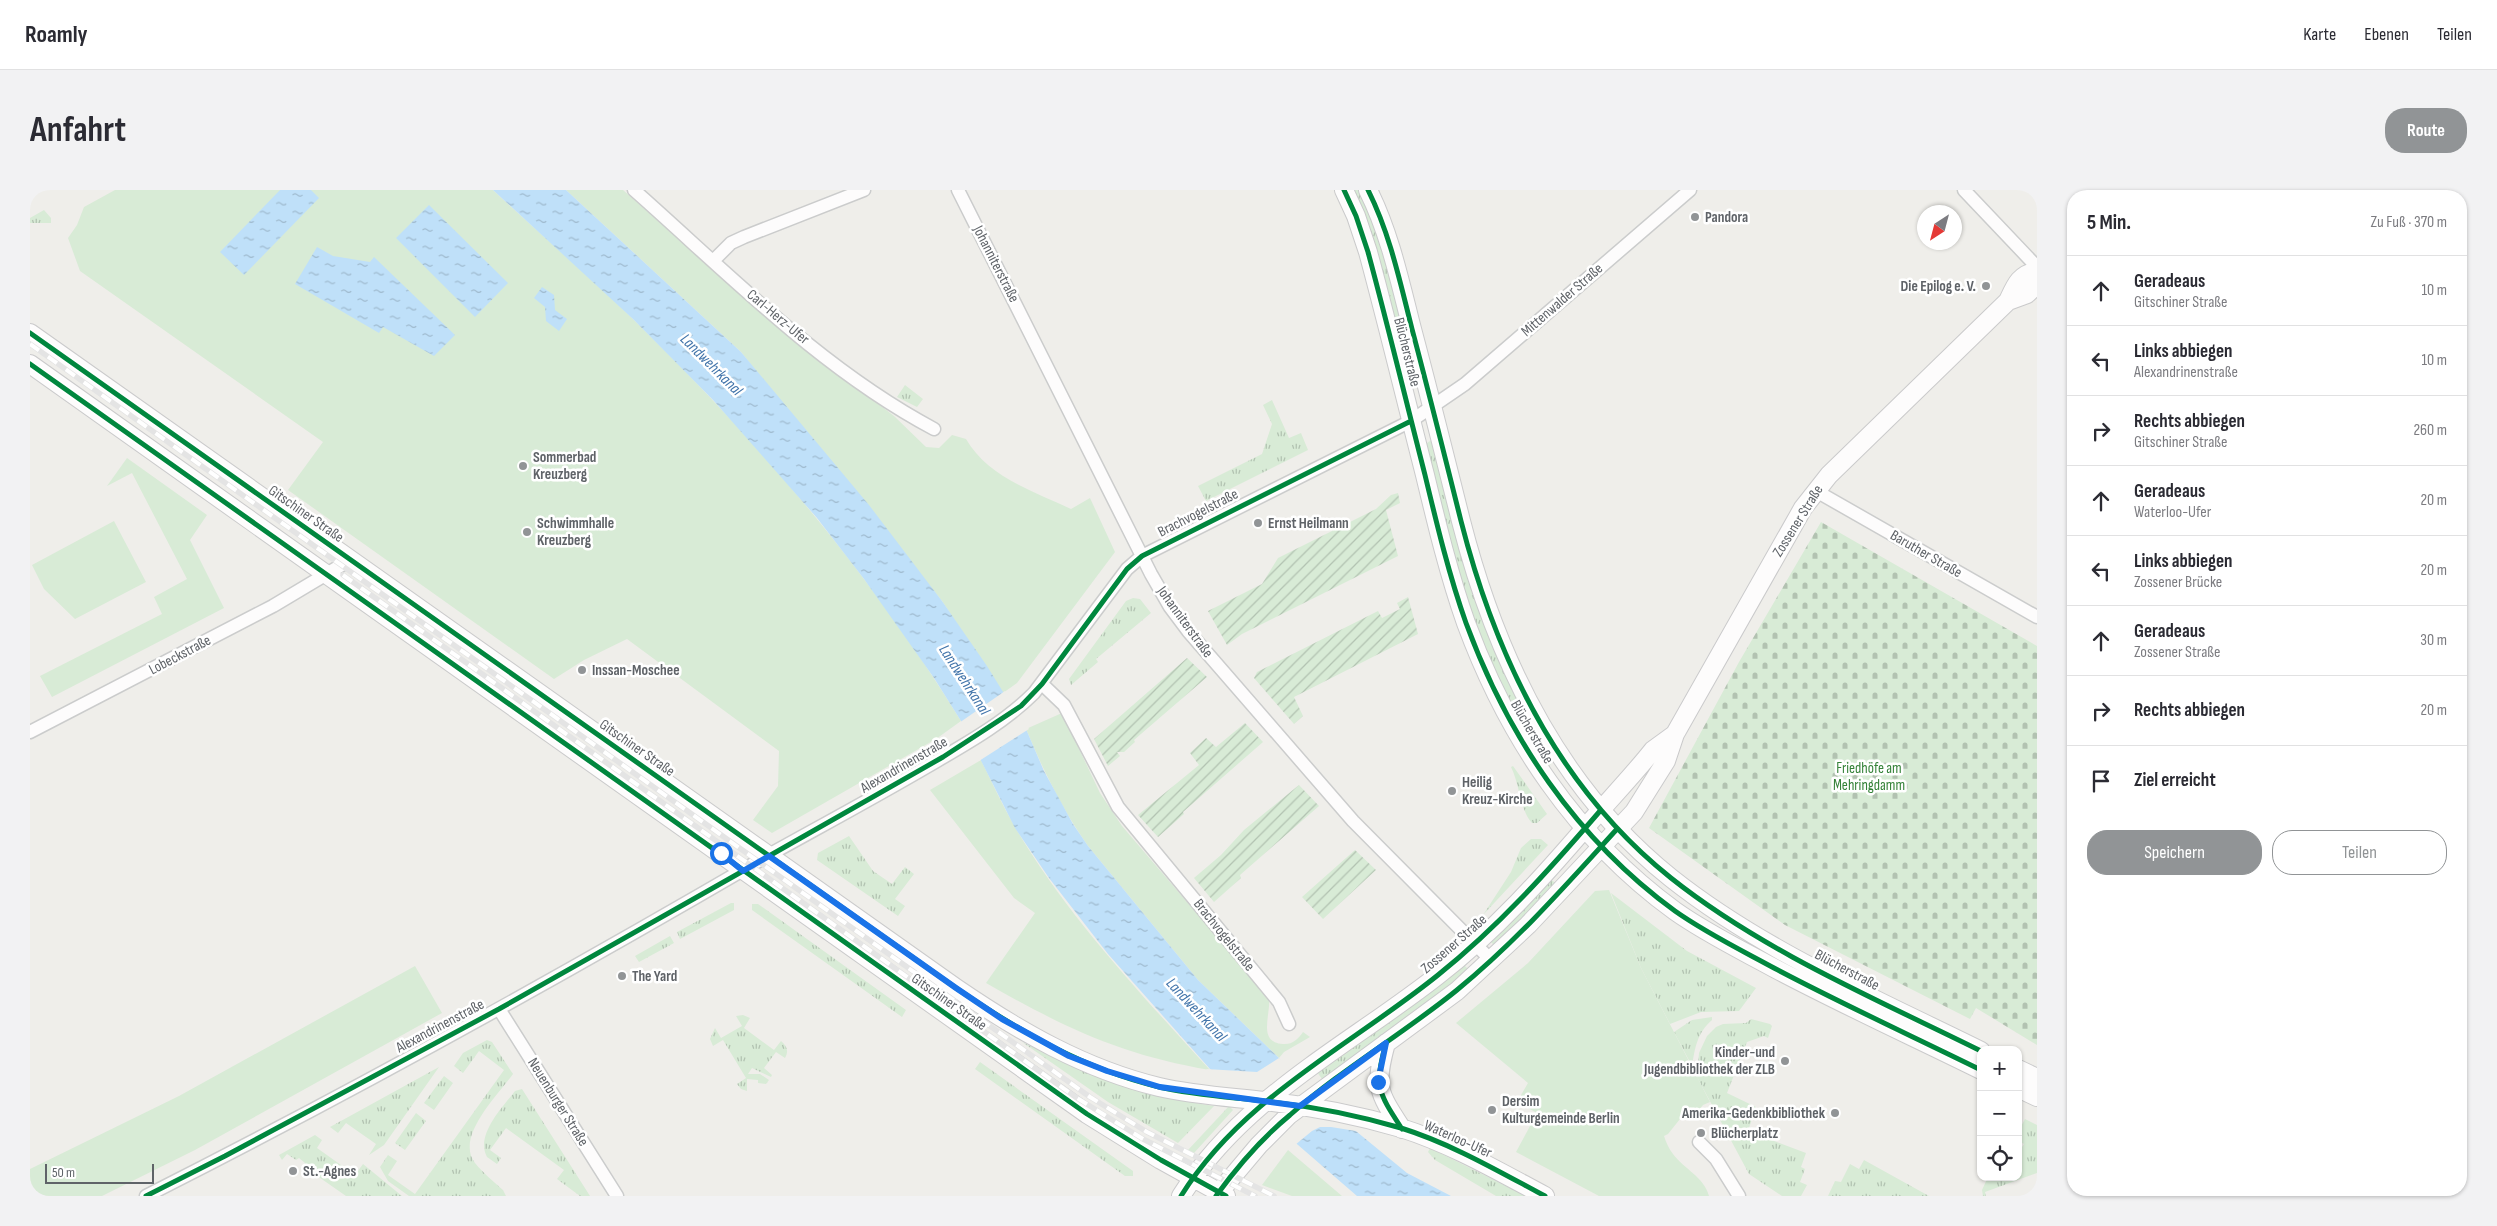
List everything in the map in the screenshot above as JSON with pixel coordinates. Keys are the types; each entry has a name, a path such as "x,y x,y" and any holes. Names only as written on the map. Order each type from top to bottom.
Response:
{"main road":[{"name":"Blücherstraße","path":"1344,190 1356,216 1368,252 1450,571 1485,670 1505,711 1553,790 1601,847 1663,902 1710,933 1824,994 1977,1068"},
{"name":"Blücherstraße","path":"1368,190 1392,253 1468,550 1487,611 1500,644 1548,738 1575,780 1600,811 1677,883 1746,928 1859,991 1977,1049"},
{"name":"Zossener Straße","path":"1220,1195 1272,1132 1300,1106 1439,1005 1492,960 1555,898 1634,812 1666,762 1675,734 1803,508 1829,475 2008,301 2017,282 2026,273 2037,269"},
{"name":"Zossener Straße","path":"2008,301 2028,294 2037,284"},
{"name":"Gitschiner Straße","path":"30,333 1002,1019 1049,1046 1099,1068 1145,1083 1192,1093 1266,1101"},
{"name":"Gitschiner Straße","path":"30,364 1087,1114 1220,1195"},
{"name":"Zossener Straße","path":"1192,1178 1227,1138 1266,1101 1427,984 1475,943 1533,886 1653,750 1675,734"},
{"path":"1386,1043 1378,1082 1385,1103 1402,1128"},
{"path":"2022,1071 2037,1078"},
{"path":"2022,1090 2037,1097"},
{"name":"Waterloo-Ufer","path":"1266,1101 1365,1118 1402,1128 1454,1148 1545,1196"},
{"path":"1181,1196 1192,1178"}],"street":[{"name":"Carl-Herz-Ufer","path":"634,190 820,352 900,411 934,429"},
{"path":"714,260 731,243 864,190"},
{"name":"Johanniterstraße","path":"958,190 1142,556 1170,607 1200,645 1352,821 1492,960"},
{"name":"Mittenwalder Straße","path":"1432,408 1473,378 1690,190"},
{"path":"1964,190 2037,269"},
{"name":"Brachvogelstraße","path":"1289,1024 1279,1002 1118,807 1064,705 1042,684 1127,568 1142,556 1411,421 1432,408"},
{"name":"Baruther Straße","path":"1816,491 2037,617"},
{"name":"Lobeckstraße","path":"30,732 273,606 350,560"},
{"name":"Alexandrinenstraße","path":"146,1196 225,1156 498,1009 842,816 967,742 1021,706 1042,684"},
{"name":"Neuenburger Straße","path":"498,1009 617,1196"},
{"path":"1699,1142 1716,1159 1739,1196"}],"green space":[{"name":"Sommerbad Kreuzberg","path":"115,190 493,190 635,321 725,413 851,561 889,613 961,721 936,739 772,833 753,820 778,786 779,751 627,639 584,660 554,679 288,490 323,442 80,271 68,238 77,225 84,207"},
{"path":"566,190 623,190 787,334 894,416 926,447 939,448 952,435 966,439 986,463 1012,482 1071,509 1090,498 1115,552 1017,683 1003,693 942,601 741,352"},
{"path":"1351,190 1361,190 1377,227 1419,384 1410,390"},
{"path":"44,210 51,218 51,223 30,223 30,218"},
{"path":"905,385 923,399 917,407 897,397"},
{"path":"1272,400 1289,438 1301,433 1308,450 1206,501 1198,486 1262,454 1272,424 1263,405"},
{"path":"1433,439 1553,760 1549,767 1512,712 1471,618 1424,445"},
{"path":"127,458 207,515 190,540 224,608 52,697 40,676 162,614 154,597 187,579 132,473 107,486"},
{"path":"1398,493 1400,503 1386,510 1398,556 1242,634 1227,645 1208,611 1262,584 1278,558 1376,509 1391,495"},
{"path":"114,521 146,582 75,619 44,589 32,565"},
{"name":"Friedhöfe am Mehringdamm","path":"1821,522 2037,646 2037,1045 1976,1008 1970,1019 1785,925 1649,828 1739,662"},
{"path":"1408,597 1418,634 1294,697 1303,716 1294,724 1254,678 1257,672 1378,611 1382,618 1400,609 1397,603"},
{"path":"1133,598 1140,599 1151,613 1096,659 1098,662 1071,685 1069,679 1126,601"},
{"path":"1187,658 1207,677 1134,740 1135,742 1124,752 1117,752 1120,756 1108,766 1094,739"},
{"path":"1062,713 1100,793 1122,826 1269,998 1267,1027 1270,1038 1275,1042 1289,1044 1303,1032 1310,1037 1284,1052 1279,1058 1198,980 1088,846 1054,789 1026,729"},
{"path":"1245,723 1263,742 1183,812 1184,814 1158,837 1138,815 1199,765 1190,753 1206,738 1216,747"},
{"path":"981,760 1015,827 1035,860 1058,892 1106,953 1210,1070 1148,1056 1094,1037 1041,1013 986,983 1035,913 1014,898 930,790"},
{"path":"1513,766 1547,814 1537,823 1532,823 1528,818 1522,804 1511,767"},
{"path":"1299,785 1319,806 1240,875 1241,878 1214,902 1194,878 1221,855 1244,830"},
{"path":"849,836 873,871 892,884 905,867 914,874 895,899 905,906 898,916 817,860 818,853"},
{"path":"1531,839 1541,839 1548,845 1483,915 1511,872 1521,848"},
{"path":"1355,850 1376,870 1323,919 1302,897"},
{"path":"1549,878 1558,885 1495,946 1490,941"},
{"path":"1609,890 1641,968 1710,1102 1703,1105 1698,1111 1680,1119 1668,1134 1664,1136 1673,1154 1698,1178 1709,1196 1599,1196 1516,1152 1537,1113 1517,1102 1528,1083 1456,1023 1528,963 1595,891"},
{"path":"1611,893 1687,951 1756,988 1739,1011 1701,1012 1670,1024 1641,968"},
{"path":"734,903 734,910 680,939 677,932"},
{"path":"752,904 758,904 906,1010 902,1017 752,910"},
{"path":"670,936 674,943 639,962 635,956"},
{"path":"1463,964 1469,970 1421,1008 1322,1079 1317,1072"},
{"path":"415,966 442,1013 195,1150 102,1196 30,1196 30,1169 179,1096"},
{"path":"743,1015 750,1018 744,1028 774,1050 781,1041 787,1051 785,1058 776,1052 764,1068 772,1075 771,1077 752,1068 748,1074 760,1074 769,1080 766,1084 758,1083 758,1080 747,1079 747,1091 741,1089 737,1084 746,1078 723,1040 713,1046 710,1039 715,1028 721,1038 742,1026 736,1016"},
{"path":"1712,1017 1712,1020 1703,1030 1698,1041 1692,1066 1674,1032 1692,1020"},
{"path":"1751,1019 1772,1026 1768,1038 1764,1036 1747,1042 1727,1093 1756,1107 1748,1131 1806,1153 1801,1167 1805,1169 1800,1182 1807,1185 1801,1196 1782,1196 1749,1174 1697,1077 1699,1053 1707,1036 1716,1027 1723,1024 1746,1023"},
{"path":"487,1040 492,1042 513,1074 489,1105 474,1129 470,1141 470,1153 475,1163 503,1190 506,1196 409,1196 388,1181 380,1167 388,1155 397,1161 388,1175 415,1194 504,1070 479,1051 463,1073 454,1066 463,1053"},
{"path":"1022,1042 1115,1081 1164,1096 1214,1106 1178,1143 1108,1102"},
{"path":"980,1062 1133,1171 1133,1176 1125,1176 975,1069"},
{"path":"439,1067 384,1145 369,1155 376,1144 346,1123 338,1133 330,1127"},
{"path":"444,1076 453,1083 434,1110 424,1103"},
{"path":"522,1089 590,1196 580,1196 557,1179 564,1170 506,1128 490,1150 501,1158 497,1164 487,1157 484,1149 487,1131 515,1091"},
{"path":"1229,1106 1233,1110 1194,1153 1188,1150"},
{"path":"416,1113 426,1121 405,1150 395,1143"},
{"path":"2025,1119 2037,1125 2037,1173 2022,1178 2022,1147 2024,1144 2022,1143 2022,1125"},
{"path":"315,1135 322,1140 317,1148 355,1175 363,1164 402,1196 346,1196 303,1166 305,1163 299,1158 296,1160 287,1154 282,1160 279,1155"},
{"path":"1430,1148 1526,1196 1496,1196 1435,1160 1428,1152"},
{"path":"1288,1150 1342,1196 1292,1196 1262,1185"},
{"path":"1864,1160 1929,1196 1828,1196 1835,1181 1841,1182 1850,1164 1859,1169"},
{"path":"1986,1181 2015,1181 1985,1192 1986,1196 1983,1196 1982,1190"}],"water":[{"path":"280,190 311,190 319,198 244,275 220,252"},
{"name":"Landwehrkanal","path":"493,190 566,190 741,352 869,505 942,601 987,666 1026,729 1044,771 1073,824 1088,846 1198,980 1279,1058 1301,1086 1407,1173 1451,1196 1357,1196 1210,1069 1108,954 1049,878 1015,828 961,721 934,678 864,579 817,518 713,400 634,320"},
{"path":"429,205 508,283 475,317 396,238"},
{"path":"317,247 333,256 370,262 374,257 455,335 434,356 383,327 379,333 295,284"},
{"path":"542,287 554,295 555,310 567,319 559,331 546,321 545,307 534,298"}],"pier":[{"path":"1005,691 1029,729 979,761 959,723"},
{"path":"1279,1058 1303,1084 1362,1132 1320,1127 1295,1145 1206,1069 1257,1072"}],"railway":[{"path":"30,344 1090,1097 1147,1132 1274,1196"},
{"path":"343,575 1077,1098 1143,1139 1255,1196"}],"cycle path":[{"path":"1344,190 1356,216 1368,252 1444,550 1466,623 1502,706 1524,745 1549,783 1606,852 1639,883 1687,919 1800,981 1977,1068"},
{"path":"1368,190 1394,258 1475,572 1513,670 1537,717 1564,762 1595,804 1631,842 1671,878 1706,904 1743,929 1821,972 1977,1049"},
{"path":"30,333 956,988 1028,1033 1053,1047 1104,1070 1159,1087 1198,1094 1316,1108 1401,1128 1457,1150 1545,1196"},
{"path":"30,364 1087,1114 1161,1160 1226,1196"},
{"path":"769,856 943,757 1021,706 1042,684 1127,569 1142,556 1411,421"},
{"path":"1181,1196 1206,1161 1235,1130 1266,1102 1299,1075 1404,1001 1460,957 1482,937 1543,876 1600,811"},
{"path":"1216,1196 1250,1153 1290,1115 1330,1082 1436,1006 1479,972 1540,912 1617,829"},
{"path":"146,1196 225,1156 499,1009 743,871"},
{"path":"1386,1043 1380,1070 1380,1089 1402,1129"}],"place":[{"name":"Pandora","path":"1695,217"},
{"name":"Die Epilog e. V.","path":"1986,286"},
{"name":"Sommerbad Kreuzberg","path":"523,466"},
{"name":"Ernst Heilmann","path":"1258,523"},
{"name":"Schwimmhalle Kreuzberg","path":"527,532"},
{"name":"Inssan-Moschee","path":"582,670"},
{"name":"Heilig Kreuz-Kirche","path":"1452,791"},
{"name":"The Yard","path":"622,976"},
{"name":"Kinder-und Jugendbibliothek der ZLB","path":"1785,1061"},
{"name":"Dersim Kulturgemeinde Berlin","path":"1492,1110"},
{"name":"Amerika-Gedenkbibliothek","path":"1835,1113"},
{"name":"Blücherplatz","path":"1701,1133"},
{"name":"St.-Agnes","path":"293,1171"}],"route":[{"path":"721,853 743,871 769,856 1002,1019 1049,1046 1092,1066 1145,1083 1178,1091 1300,1106 1386,1043 1378,1082"}]}
